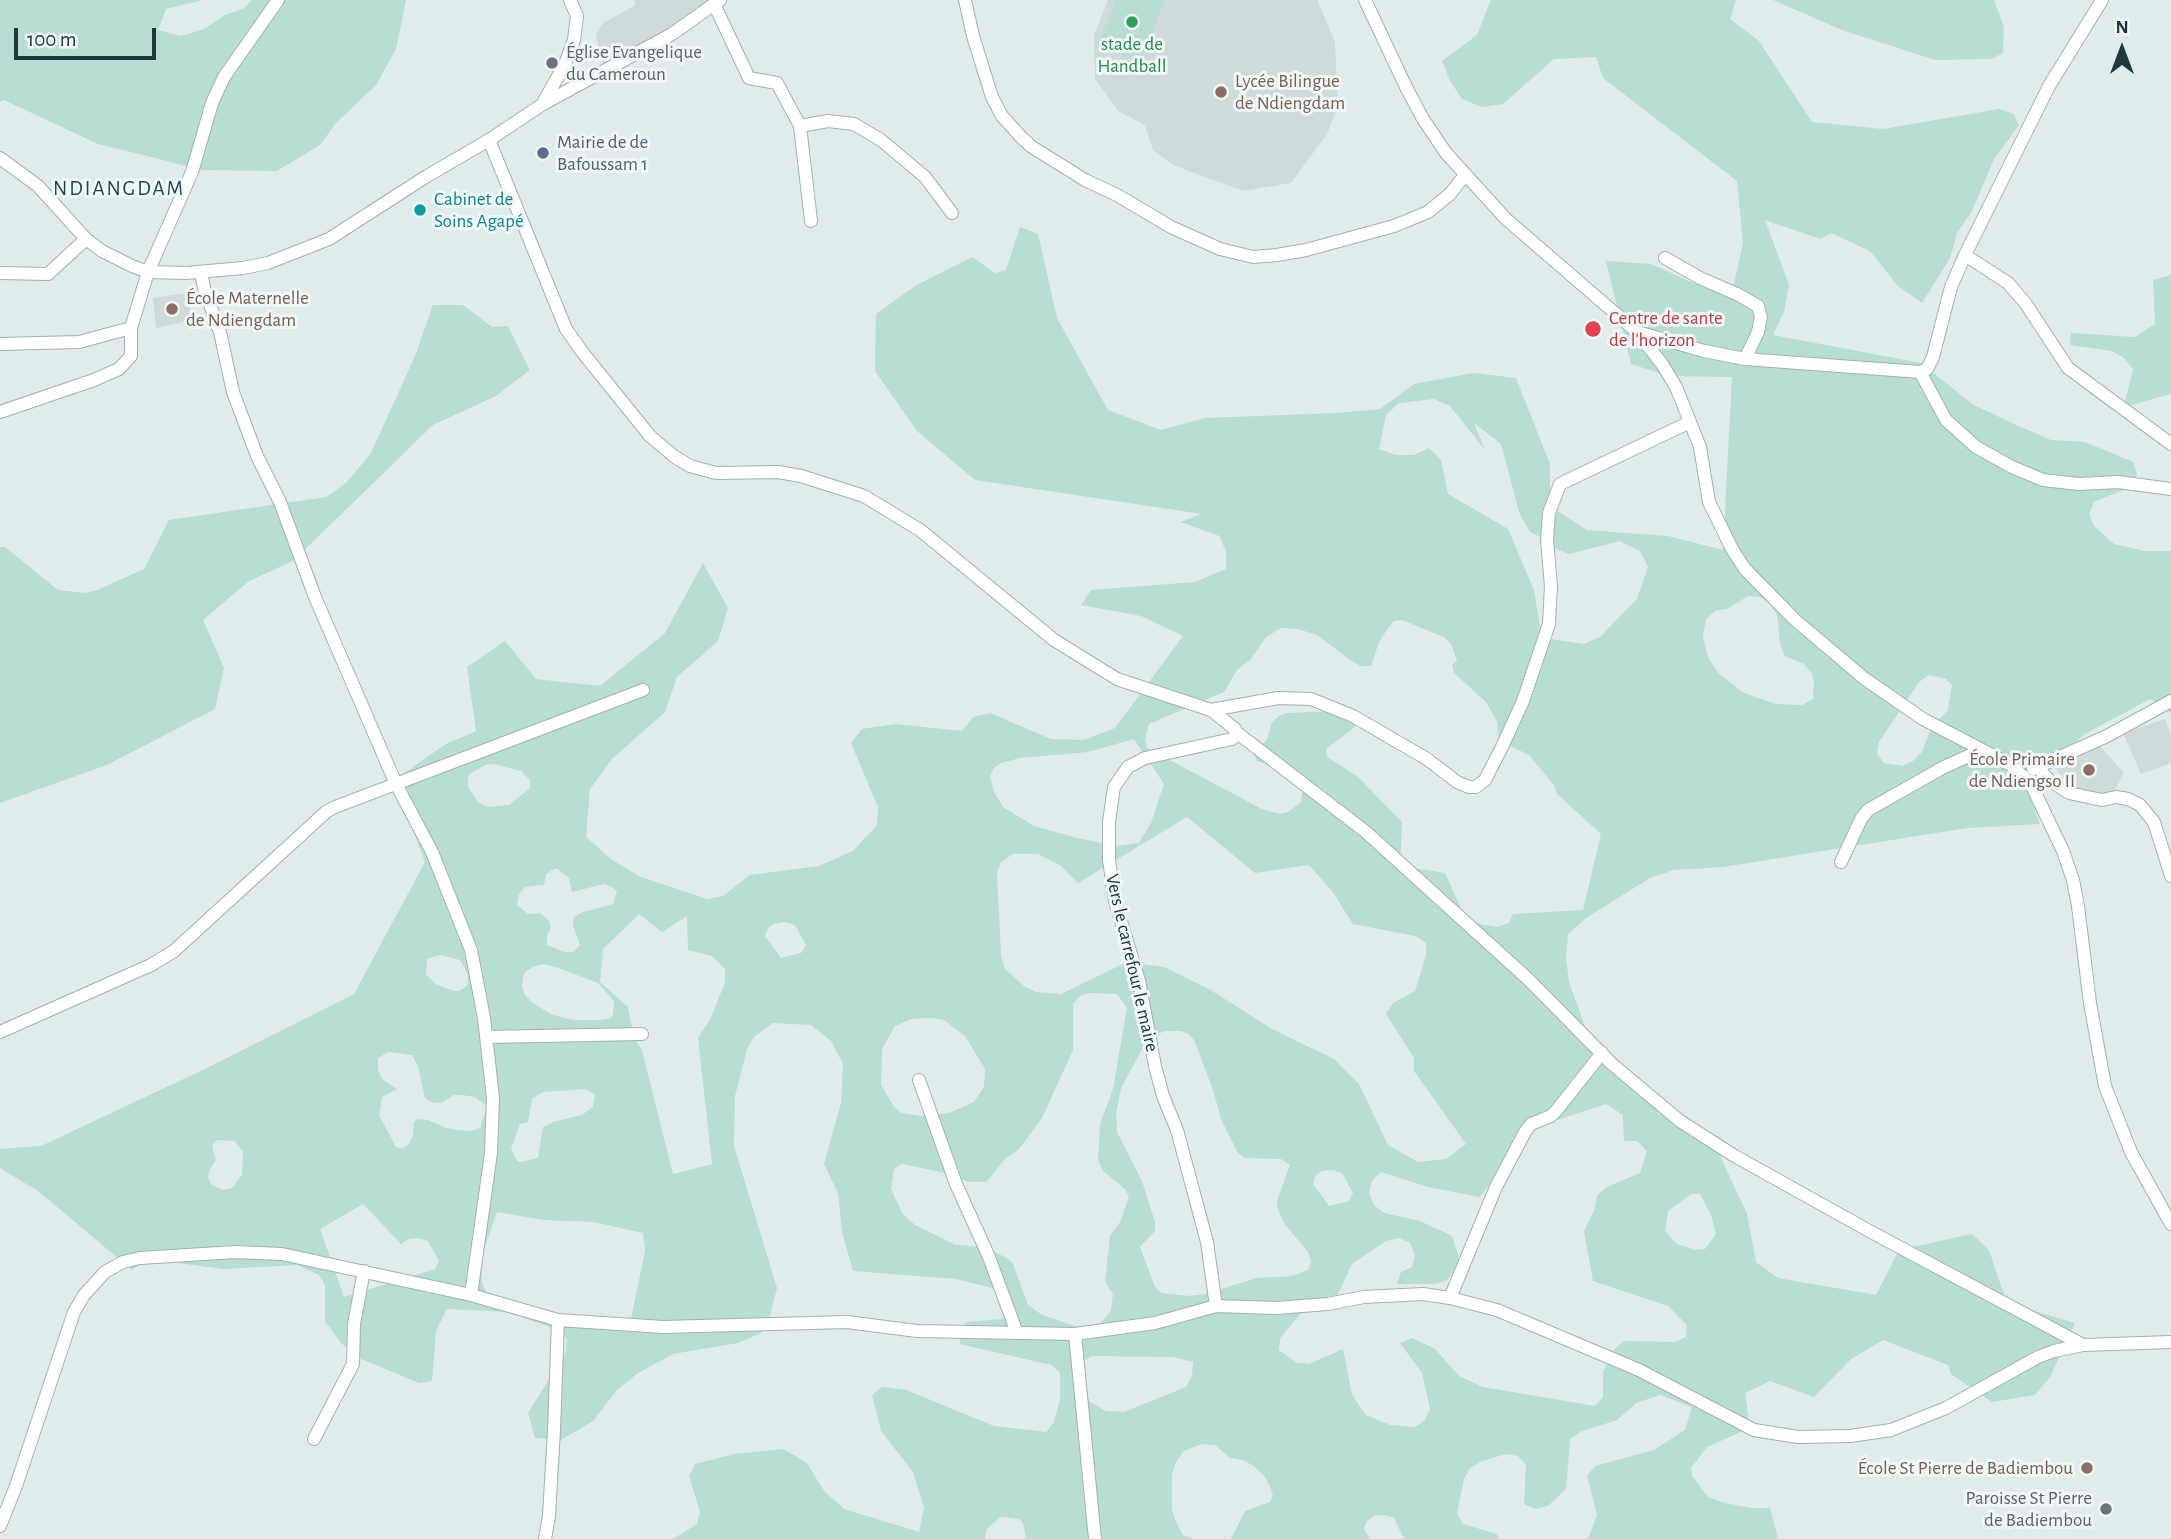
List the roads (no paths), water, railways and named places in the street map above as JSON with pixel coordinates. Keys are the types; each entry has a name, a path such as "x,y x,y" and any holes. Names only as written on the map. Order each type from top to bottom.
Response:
{"street":[{"path":"0,412 94,380 119,369 131,356 131,328 148,272 192,172 212,103 223,77 278,0"},
{"path":"543,104 565,64 574,40 577,16 570,0"},
{"path":"965,0 992,97 1002,116 1021,137 1085,180 1171,227 1220,248 1253,257 1277,255 1306,250 1394,226 1428,212 1450,194 1465,175"},
{"path":"1364,0 1423,119 1446,153 1526,238 1637,332 1676,387 1700,447 1709,502 1745,569 1794,619 1865,679 1923,719 2021,772 2037,796 2063,851 2073,880 2105,1086 2131,1152 2171,1224"},
{"path":"1637,332 1704,351 1745,359 1920,372 1927,369 1933,357 1951,287 1965,255 2049,86 2102,0"},
{"path":"0,158 38,186 86,239 117,260 148,272 201,272 243,268 268,262 329,239 543,104 672,34 717,2 749,78 777,83 800,126 811,220"},
{"path":"800,126 828,121 854,124 881,140 925,177 952,213"},
{"path":"489,140 566,329 650,436 675,457 690,466 716,473 778,471 864,496 920,530 1054,640 1117,679 1211,710 1366,832 1528,979 1602,1053 1680,1121 1733,1155 1885,1240 2083,1345"},
{"path":"0,274 48,274 86,239"},
{"path":"1965,255 2008,283 2026,304 2068,368 2171,444"},
{"path":"1665,258 1758,306 1761,317 1758,332 1745,359"},
{"path":"201,272 220,332 226,368 237,405 257,456 280,502 315,597 396,784 432,852 471,950 486,1037 492,1098 491,1153 471,1295"},
{"path":"0,344 79,342 131,328"},
{"path":"1920,372 1945,420 1976,447 2011,467 2043,480 2079,484 2118,482 2171,489"},
{"path":"1211,710 1278,698 1311,699 1353,716 1426,759 1457,782 1476,787 1485,780 1508,735 1523,701 1549,624 1549,513 1560,484 1690,422"},
{"path":"0,1032 150,965 174,951 326,813 643,690"},
{"path":"2021,772 2038,768 2107,736 2171,701"},
{"name":"Vers le carrefour le maire","path":"1216,1306 1207,1242 1177,1130 1163,1096 1139,981 1115,901 1109,860 1109,822 1114,787 1128,767 1146,758 1232,740 1236,732"},
{"path":"1841,862 1861,818 1868,810 1944,767 1982,750"},
{"path":"2038,768 2049,780 2068,793 2102,800 2116,797 2140,805 2154,822 2171,876"},
{"path":"486,1037 642,1034"},
{"path":"1450,1298 1496,1187 1525,1132 1538,1120 1551,1116 1556,1111 1602,1053"},
{"path":"919,1080 956,1184 989,1257 1017,1333"},
{"path":"0,1526 74,1312 84,1294 105,1272 123,1262 140,1258 257,1252 282,1254 471,1295 558,1320 705,1327 847,1322 917,1331 1075,1334 1156,1323 1216,1306 1276,1308 1402,1294 1450,1298 1497,1310 1639,1370 1754,1430 1788,1436 1850,1436 1891,1430 1946,1408 2038,1357 2054,1351 2083,1345 2171,1342"},
{"path":"314,1439 353,1364 354,1324 363,1270"},
{"path":"545,1539 549,1516 558,1320"},
{"path":"1075,1334 1095,1539"}],"place":[{"name":"stade de Handball","path":"1132,22"},
{"name":"Église Evangelique du Cameroun","path":"552,63"},
{"name":"Lycée Bilingue de Ndiengdam","path":"1221,92"},
{"name":"Mairie de de Bafoussam 1","path":"543,153"},
{"name":"Cabinet de Soins Agapé","path":"420,210"},
{"name":"École Maternelle de Ndiengdam","path":"172,309"},
{"name":"Centre de sante de l'horizon","path":"1593,329"},
{"name":"École Primaire de Ndiengso II","path":"2089,770"},
{"name":"École St Pierre de Badiembou","path":"2087,1468"},
{"name":"Paroisse St Pierre de Badiembou","path":"2106,1509"}],"district":[{"name":"NDIANGDAM","path":"119,189"}]}
